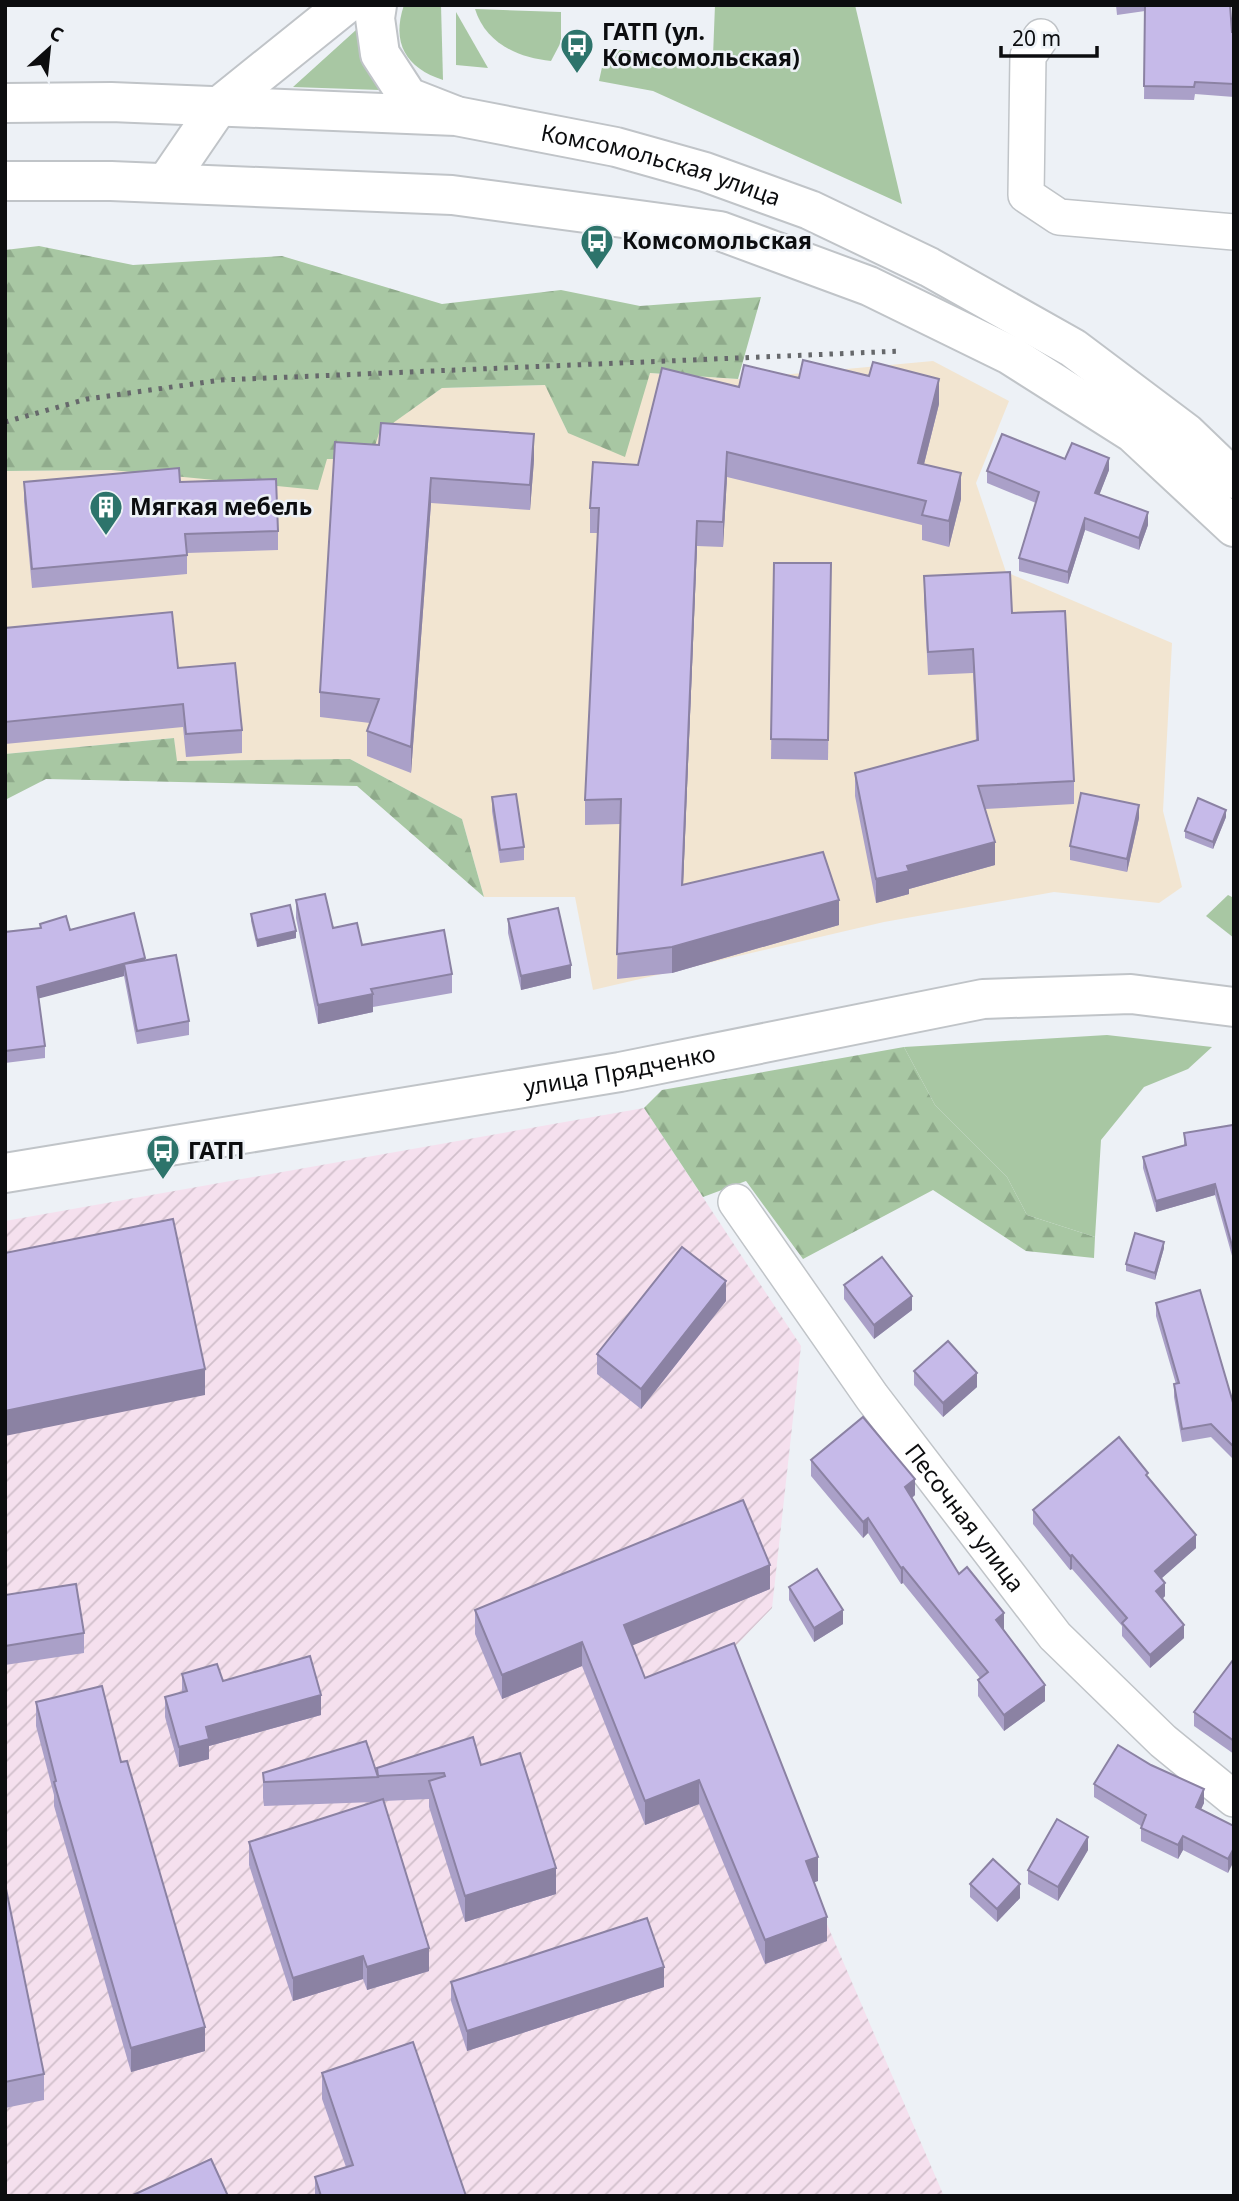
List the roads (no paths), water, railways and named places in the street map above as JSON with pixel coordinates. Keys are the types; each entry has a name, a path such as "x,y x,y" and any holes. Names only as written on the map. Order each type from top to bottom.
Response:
{"main road":[{"path":"166,183 218,107 345,5"},
{"path":"377,5 375,18 380,54 408,97 456,116"},
{"name":"Комсомольская улица","path":"5,103 111,102 456,116 616,147 705,172 810,210 929,267 1073,348 1186,433 1234,480"},
{"name":"Комсомольская улица","path":"5,181 111,181 452,195 720,231 869,286 1010,355 1133,433 1234,527"},
{"name":"улица Прядченко","path":"5,1173 620,1072 982,999 1131,994 1234,1007"}],"street":[{"path":"1041,37 1028,56 1026,195 1059,216 1234,232"},
{"name":"Песочная улица","path":"736,1202 872,1397 1055,1636 1163,1741 1234,1799"}],"railway":[{"path":"5,422 87,399 221,380 902,351"}],"place":[{"name":"ГАТП (ул. Комсомольская)","path":"577,75"},
{"name":"Комсомольская","path":"597,271"},
{"name":"Мягкая мебель","path":"106,537"},
{"name":"ГАТП","path":"163,1181"}]}
